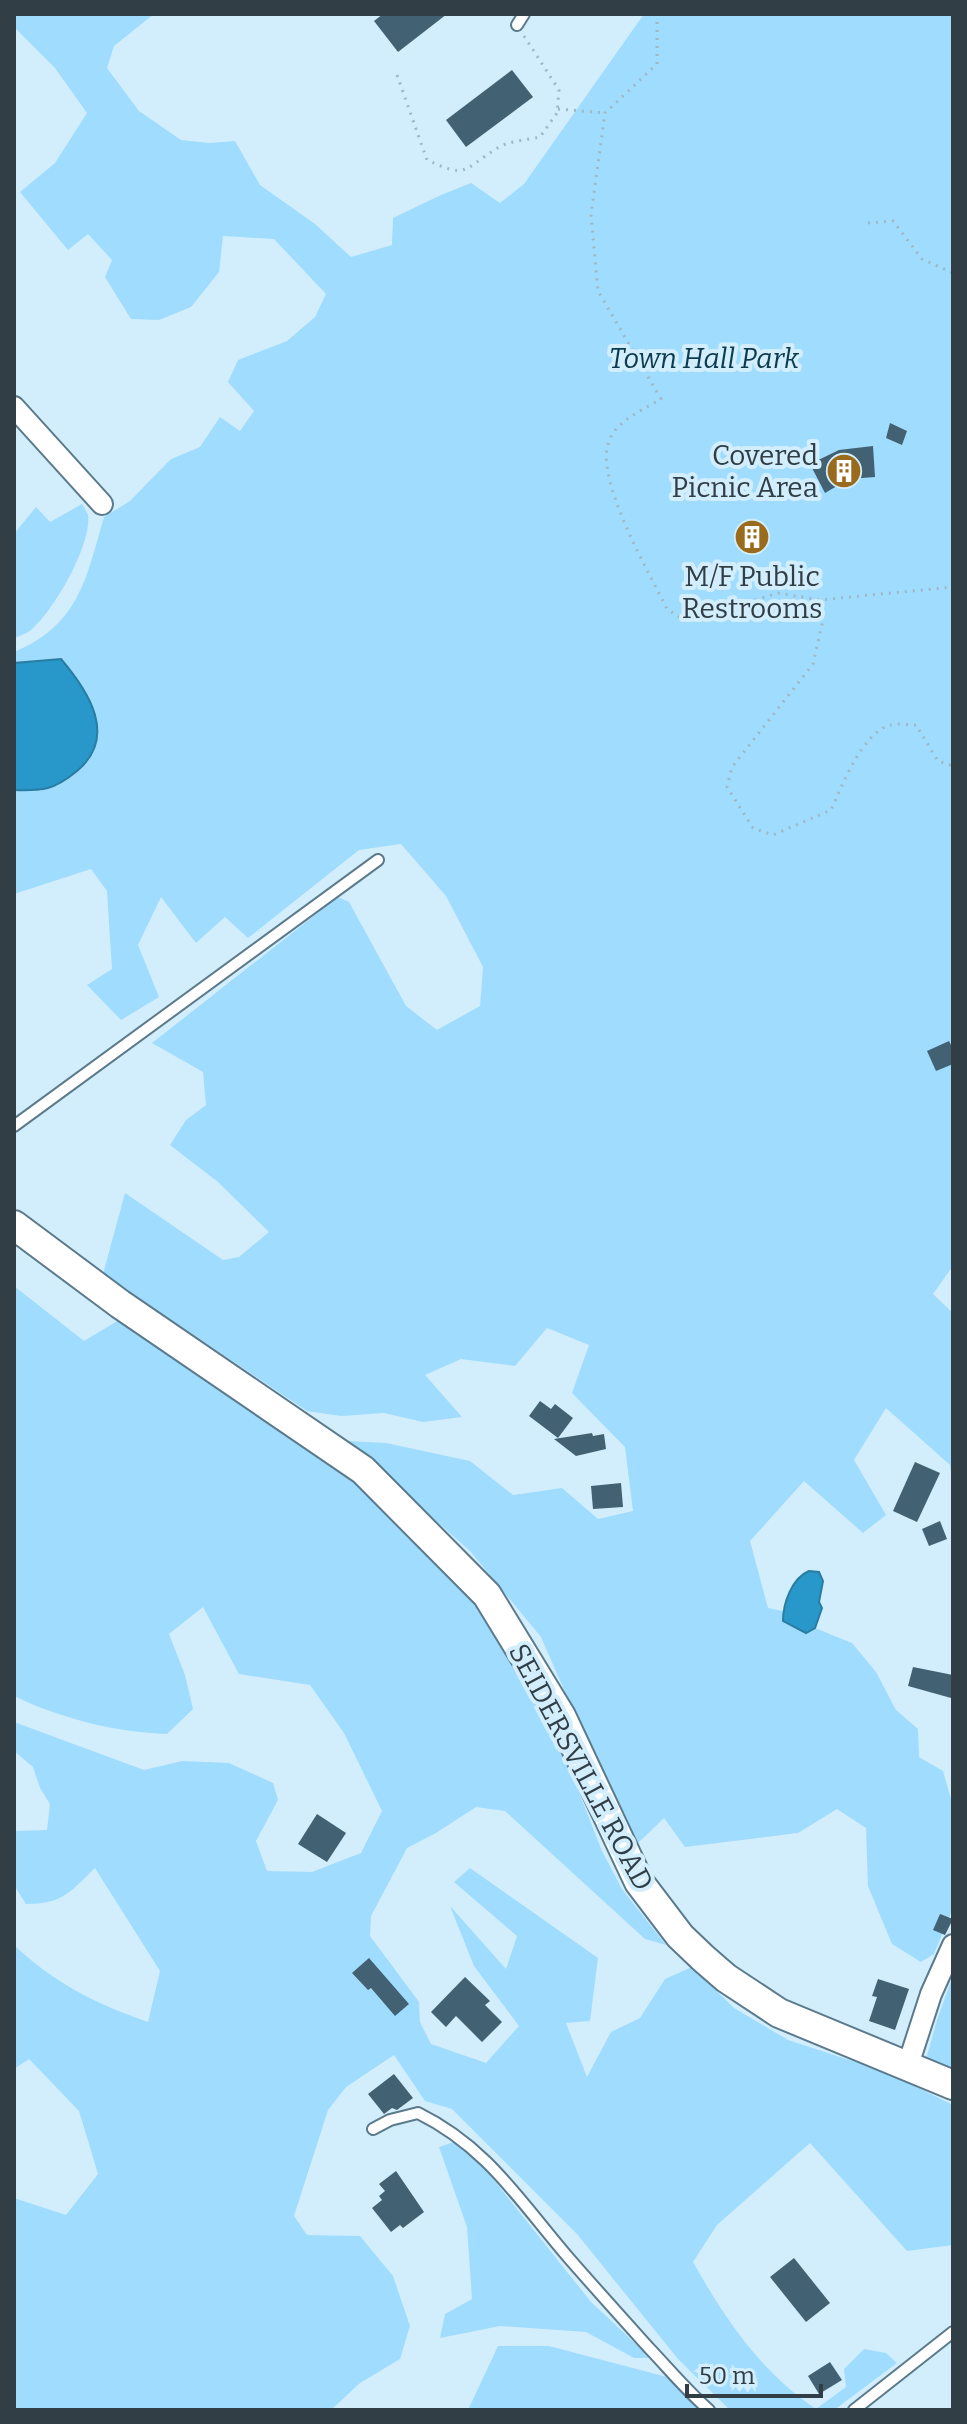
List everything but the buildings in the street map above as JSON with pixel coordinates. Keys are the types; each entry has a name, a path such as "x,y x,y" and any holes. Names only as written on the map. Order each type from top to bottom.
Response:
{"street":[{"path":"14,407 102,504"},
{"name":"SEIDERSVILLE ROAD","path":"14,1225 120,1304 363,1470 487,1595 561,1716 639,1882 680,1936 700,1955 726,1978 779,2013 953,2085"},
{"path":"908,2065 931,1994 953,1945"}],"lane":[{"path":"517,25 524,14"},
{"path":"14,1126 378,860"},
{"path":"373,2129 390,2120 418,2113 471,2145 629,2325 709,2410"},
{"path":"854,2410 953,2332"}],"path":[{"path":"657,14 657,64 605,113 591,215 598,291 661,399 620,423 609,440 606,468 611,490 667,609 681,618 729,610 778,593 819,600 953,587"},
{"path":"397,75 427,160 450,171 472,168 498,147 540,137 558,109 559,90 517,25"},
{"path":"558,109 605,113"},
{"path":"868,223 893,221 922,259 953,273"},
{"path":"819,600 823,620 813,664 732,767 727,787 753,828 773,835 831,810 851,766 870,739 889,725 916,725 938,761 953,766"}],"green space":[{"name":"Town Hall Park","path":"14,14 154,14 114,46 107,68 139,111 181,140 210,143 235,141 260,185 315,224 351,257 392,245 393,218 441,195 471,183 500,203 524,184 644,14 953,14 953,1266 933,1294 953,1313 953,1487 950,1465 886,1408 854,1460 886,1515 863,1533 804,1481 750,1541 768,1608 783,1611 783,1621 806,1633 815,1628 852,1643 876,1672 896,1710 918,1729 919,1757 943,1771 953,1806 953,1908 934,1954 921,1962 892,1944 868,1886 866,1828 837,1809 798,1833 685,1847 664,1818 635,1846 541,1637 470,1551 346,1441 386,1443 470,1461 513,1495 562,1488 598,1519 633,1511 625,1447 572,1393 589,1345 547,1328 515,1366 461,1359 425,1375 462,1417 423,1422 384,1413 341,1416 307,1411 103,1274 125,1193 223,1260 239,1257 269,1232 218,1182 170,1145 186,1120 206,1105 203,1072 152,1043 338,897 349,902 406,1006 437,1030 480,1006 483,967 446,896 401,844 359,850 248,938 225,917 196,943 161,897 138,945 159,997 121,1020 87,985 112,969 107,891 91,869 14,894 14,790 41,791 76,676 61,659 14,663 14,652 53,628 77,598 104,517 130,501 171,459 200,447 220,417 240,431 254,411 228,382 238,360 287,341 315,317 326,294 274,239 223,236 219,272 191,307 159,320 131,319 105,277 112,260 88,234 68,250 20,192 55,163 87,113 55,68 14,27"},
{"path":"82,504 88,515 88,528 78,560 50,609 29,631 14,638 14,534 36,507 50,522"},
{"path":"14,1286 84,1341 124,1317 341,1471 415,1534 479,1605 553,1726 602,1851 622,1889 666,1945 645,1939 505,1811 476,1807 407,1848 371,1916 370,1936 419,2002 420,2022 431,2044 486,2063 519,2026 474,1966 450,1906 506,1969 517,1936 454,1882 470,1868 598,1958 590,2021 566,2023 587,2077 611,2032 640,2018 665,1979 692,1967 734,2008 788,2040 886,2072 953,2105 953,2245 907,2251 810,2143 717,2225 693,2262 718,2304 761,2361 816,2409 846,2387 844,2369 864,2349 886,2353 897,2363 834,2410 730,2410 678,2359 577,2234 452,2109 425,2101 394,2055 346,2087 328,2110 294,2216 307,2235 360,2236 393,2276 410,2326 400,2359 360,2383 331,2410 14,2410 14,2198 66,2215 98,2174 79,2111 29,2059 14,2069 14,1945 44,1971 76,1991 148,2022 160,1971 95,1868 72,1890 49,1902 26,1904 14,1885 14,1831 47,1830 50,1804 40,1788 33,1767 14,1751 14,1722 144,1770 182,1761 229,1763 273,1783 278,1800 256,1841 267,1871 312,1872 361,1853 382,1811 344,1733 310,1685 239,1674 203,1607 169,1634 185,1675 193,1709 167,1734 89,1723 14,1696"},
{"path":"953,1976 953,2072 926,2059"},
{"path":"454,2142 478,2160 591,2302 651,2358 634,2358 586,2332 500,2326 440,2338 445,2314 472,2299 467,2227 439,2147"},
{"path":"498,2346 549,2346 667,2377 698,2410 468,2410"}],"shaded area":[{"path":"61,659 89,700 95,715 96,744 77,771 55,786 14,790 14,663"},
{"path":"809,1571 819,1572 823,1581 819,1602 822,1608 815,1628 806,1633 783,1621 790,1592 798,1579"}],"place":[{"name":"Covered Picnic Area","path":"844,471"},
{"name":"M/F Public Restrooms","path":"752,537"}]}
